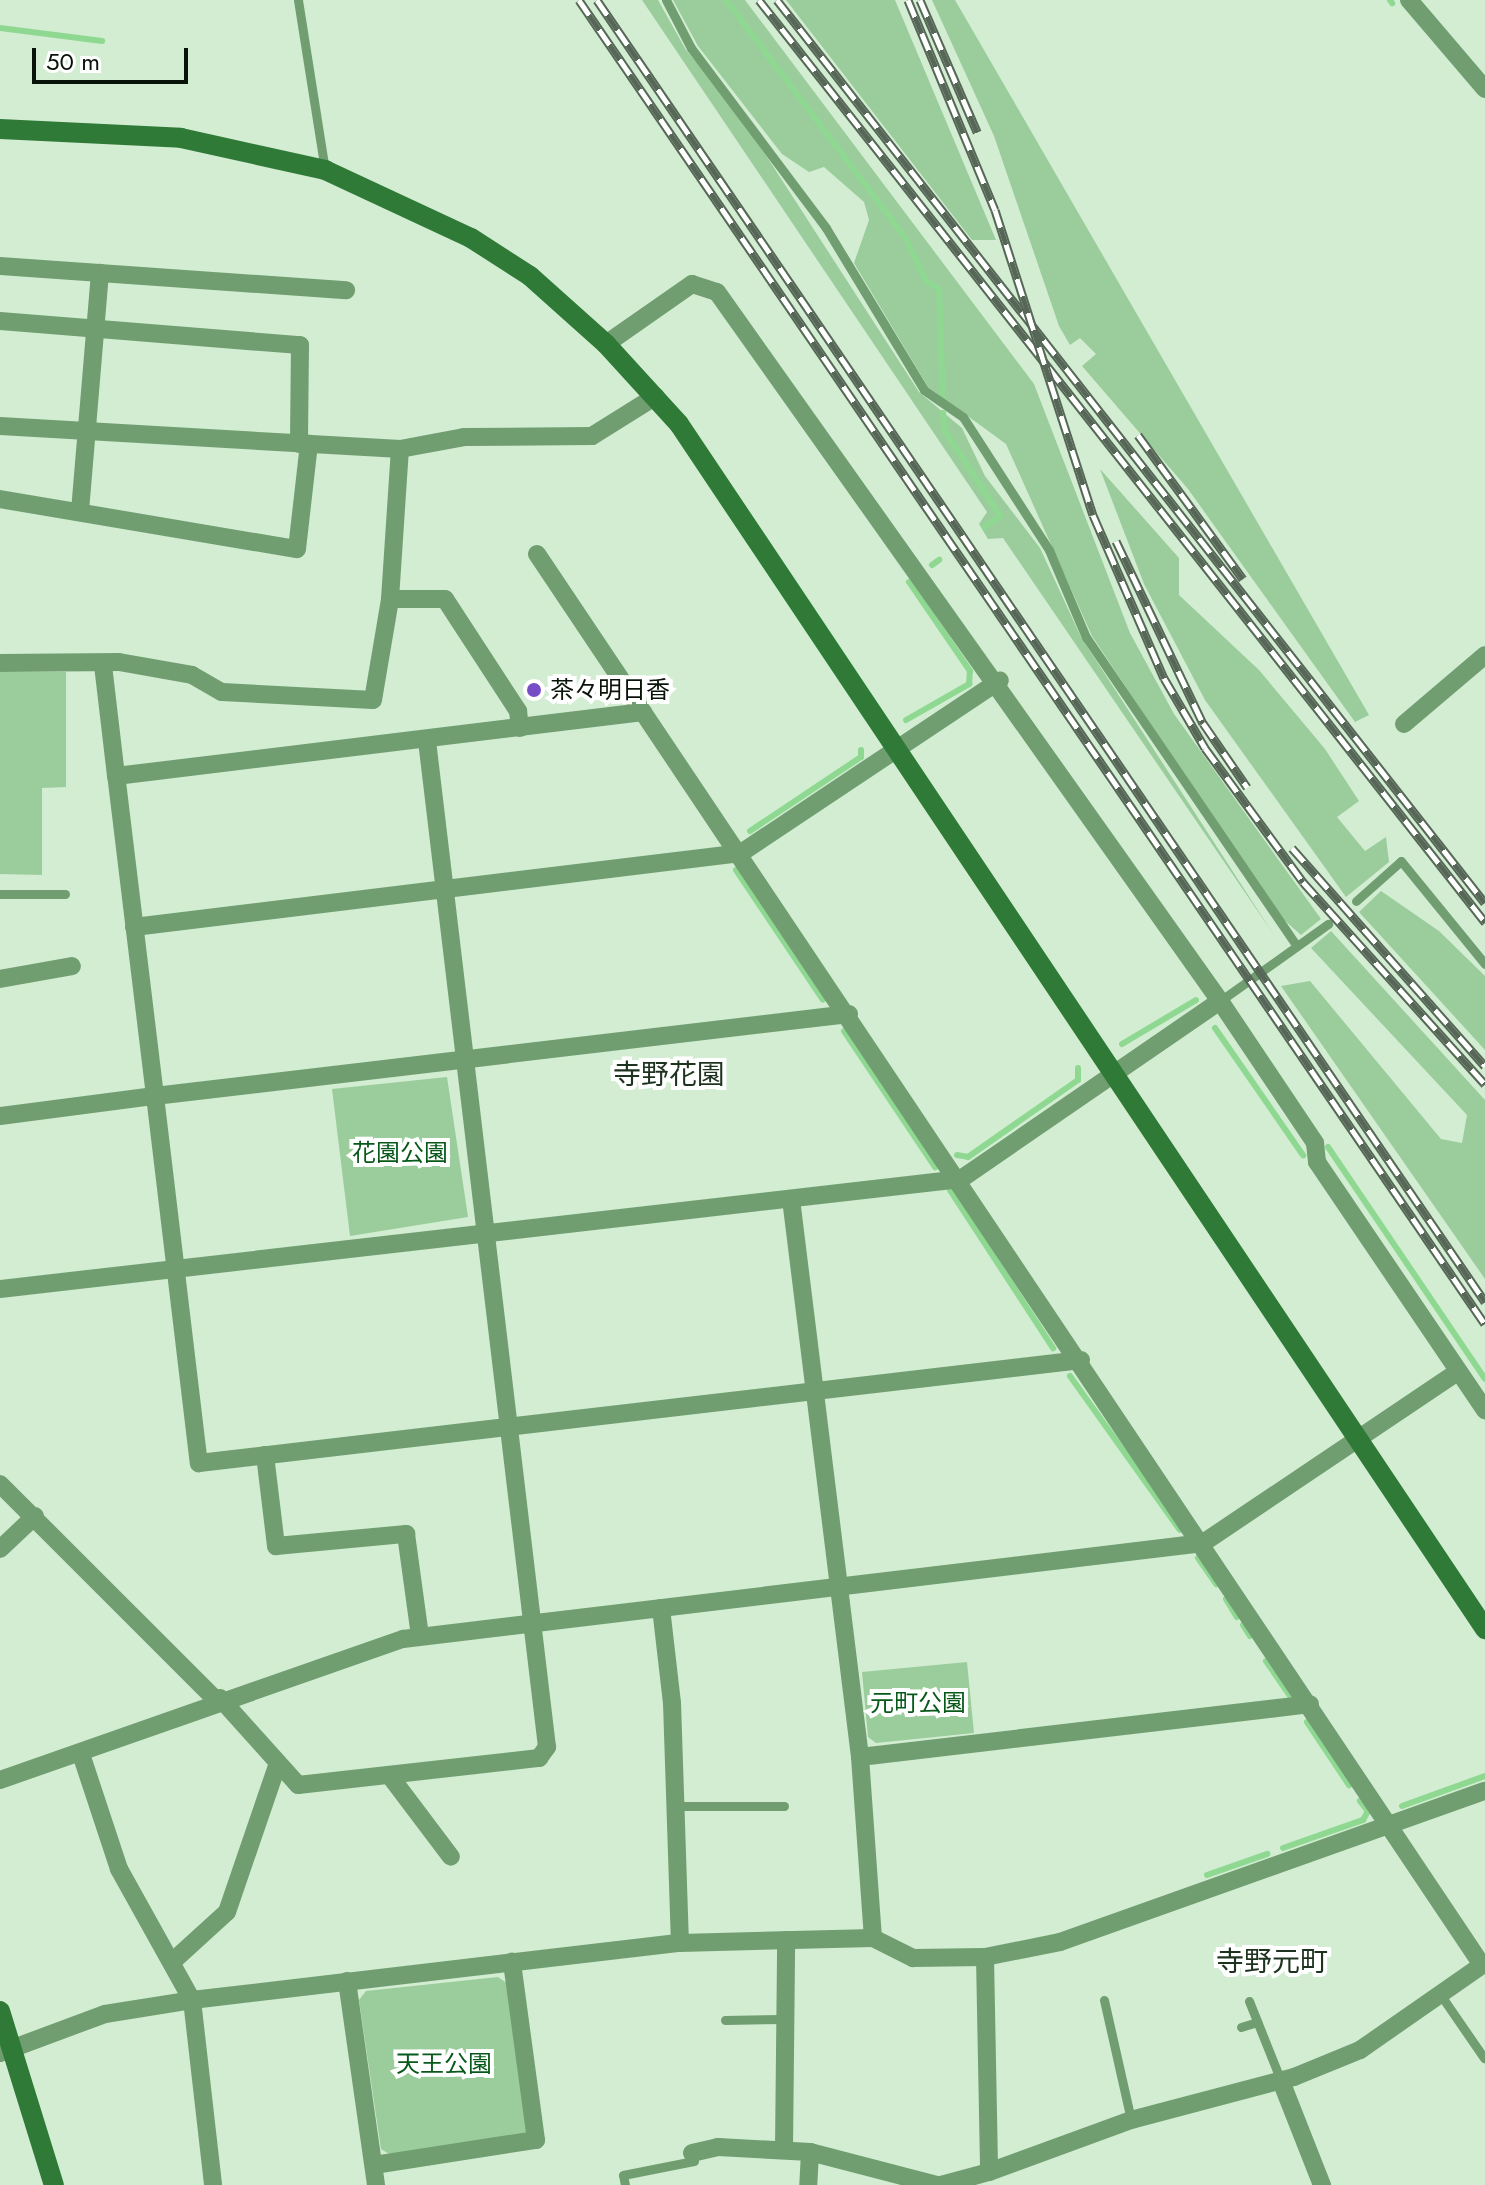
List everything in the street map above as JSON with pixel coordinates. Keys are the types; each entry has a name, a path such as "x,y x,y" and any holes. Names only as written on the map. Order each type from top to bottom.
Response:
{"street":[{"path":"1418,3 1485,89"},
{"path":"0,129 181,138 325,170 471,238 530,276 606,344 656,396 1485,1629"},
{"path":"0,266 346,290"},
{"path":"80,511 100,273"},
{"path":"606,344 692,284 717,292 1000,680 1220,1001 1457,1372 1485,1410"},
{"path":"0,321 300,345 304,444 297,549 0,499"},
{"path":"0,426 400,449 464,437 592,436 656,396"},
{"path":"0,663 103,665 192,675 222,692 258,697 373,700 390,599 400,449"},
{"path":"537,554 961,1179 1483,1964 1360,2050 1281,2081 1131,2120 989,2172 939,2185 784,2148 692,2153"},
{"path":"390,599 445,599 518,711 520,728"},
{"path":"1404,724 1485,655"},
{"path":"103,665 199,1463 1081,1360"},
{"path":"134,927 741,853 1000,680"},
{"path":"116,776 643,712"},
{"path":"0,1484 218,1699 298,1785 539,1758 547,1747 427,740"},
{"path":"0,979 72,966"},
{"path":"0,1289 961,1179 1220,1001"},
{"path":"0,1116 849,1014"},
{"path":"791,1199 860,1757 873,1938"},
{"path":"0,1780 81,1754 218,1699 420,1636 1203,1543 1457,1372"},
{"path":"265,1455 276,1546 406,1534 420,1636"},
{"path":"0,1549 35,1516"},
{"path":"661,1608 675,1806 680,1943"},
{"path":"860,1757 1310,1704"},
{"path":"81,1754 119,1869 192,2000 213,2185"},
{"path":"172,1962 227,1912 278,1763"},
{"path":"390,1776 451,1857"},
{"path":"6,2050 105,2014 192,2000 680,1943 873,1938 913,1958 985,1957 1060,1942 1485,1791"},
{"path":"784,2148 788,2019 786,1940"},
{"path":"985,1957 989,2172"},
{"path":"374,2165 536,2140 512,1962"},
{"path":"347,1981 376,2185"},
{"path":"0,2011 6,2050 54,2185"},
{"path":"1281,2081 1322,2185"},
{"path":"808,2185 810,2152"}],"lane":[{"path":"298,0 325,170"},
{"path":"666,0 691,48 826,228 924,390 963,417 1049,550 1086,637 1297,946"},
{"path":"1356,901 1401,861 1485,964"},
{"path":"0,894 65,894"},
{"path":"1220,1001 1328,924"},
{"path":"675,1806 784,1806"},
{"path":"1440,1994 1484,2058"},
{"path":"1104,2000 1131,2120"},
{"path":"1249,2001 1281,2081"},
{"path":"725,2020 788,2019"},
{"path":"1241,2027 1257,2022"},
{"path":"625,2185 623,2175 694,2161 692,2153"}],"green space":[{"path":"642,0 658,0 686,50 732,103 919,392 962,428 985,476 1040,548 1081,637 1274,935 1003,538 988,539 979,524 987,512"},
{"path":"673,0 745,0 1034,384 1130,633 1174,714 1321,919 1301,935 1275,912 1092,636 1006,444 928,387 854,263 869,220 864,202 824,167 809,172 782,154 698,46"},
{"path":"786,0 895,0 996,240 972,240"},
{"path":"932,0 955,0 1369,715 1355,722 1188,489 1082,366 1096,354 1080,338 1070,345 1059,326 994,136"},
{"path":"1100,469 1179,558 1179,595 1259,670 1325,749 1359,801 1337,817 1365,851 1386,837 1389,862 1346,897 1205,700 1144,584"},
{"path":"0,672 66,672 66,787 42,788 42,875 0,874"},
{"path":"1381,891 1439,931 1485,976 1485,1050 1359,912"},
{"path":"1331,931 1485,1100 1485,1279 1281,986 1310,981 1441,1139 1462,1143 1467,1115 1311,948"},
{"name":"花園公園","path":"447,1077 468,1217 350,1236 332,1089"},
{"name":"元町公園","path":"967,1662 974,1733 876,1743 868,1737 862,1672"},
{"name":"天王公園","path":"498,1977 508,1984 529,2129 522,2136 391,2155 381,2149 359,2000 366,1991"}],"waterway":[{"path":"726,0 906,239 926,281 939,289 943,396"},
{"path":"0,28 102,41"},
{"path":"943,413 945,431 1000,516 985,527"},
{"path":"932,565 939,560"},
{"path":"906,720 969,684 970,671 909,582"},
{"path":"750,831 861,757 861,750"},
{"path":"736,870 823,1000"},
{"path":"1122,1044 1196,1000"},
{"path":"1215,1028 1303,1155"},
{"path":"844,1031 935,1167"},
{"path":"957,1155 968,1157 1078,1080 1078,1068"},
{"path":"1328,1147 1485,1379"},
{"path":"950,1190 1053,1348"},
{"path":"1070,1376 1180,1530"},
{"path":"1198,1558 1216,1584"},
{"path":"1226,1599 1237,1617"},
{"path":"1243,1625 1250,1636"},
{"path":"1266,1661 1290,1696"},
{"path":"1307,1722 1349,1785"},
{"path":"1402,1806 1485,1776"},
{"path":"1283,1848 1363,1820 1368,1811 1360,1801"},
{"path":"1207,1875 1267,1854"}],"railway":[{"path":"579,0 1485,1324"},
{"path":"597,0 1485,1302"},
{"path":"759,0 1485,922"},
{"path":"777,0 1485,903"},
{"path":"908,0 995,210 1093,515 1164,678 1205,748 1303,882 1485,1084"},
{"path":"920,0 977,132"},
{"path":"1138,435 1243,579"},
{"path":"1116,541 1203,723 1247,787"},
{"path":"1292,848 1485,1066"}],"place":[{"name":"茶々明日香","path":"534,690"}],"district":[{"name":"寺野花園","path":"669,1075"},
{"name":"寺野元町","path":"1272,1962"}]}
